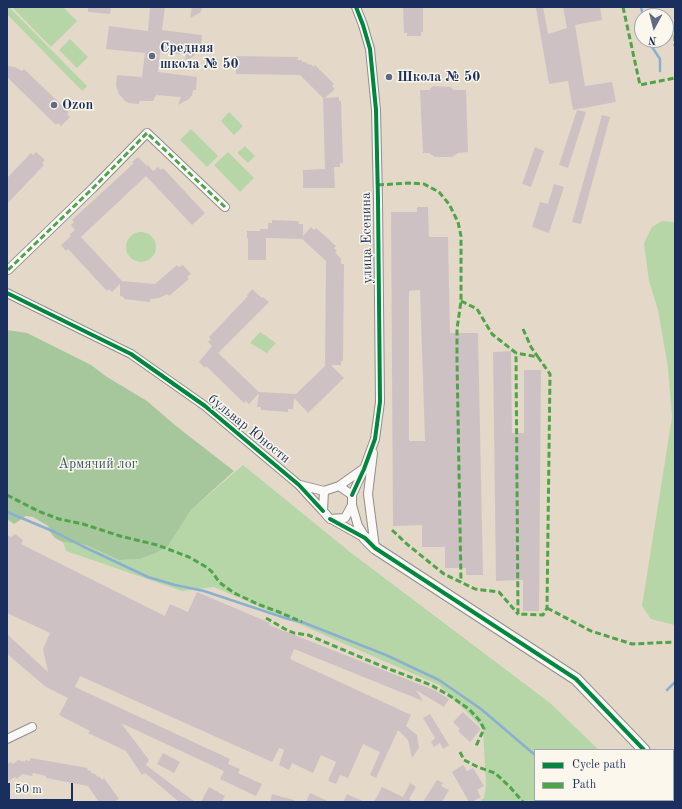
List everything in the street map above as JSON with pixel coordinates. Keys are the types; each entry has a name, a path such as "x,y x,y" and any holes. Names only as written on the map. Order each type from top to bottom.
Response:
{"street":[{"name":"улица Есенина","path":"352,495 364,469 375,439 380,402 376,110 370,49 356,7"},
{"path":"8,270 93,188 147,133 225,207"},
{"name":"бульвар Юности","path":"7,293 130,354 205,406 299,484 324,511"},
{"path":"375,439 368,494 375,548"},
{"path":"299,484 324,491 339,486 364,469"},
{"path":"339,486 352,495 352,505 358,526 365,538 375,548 576,679 643,749"},
{"path":"324,491 324,511 330,519 365,538"},
{"path":"330,519 344,518 352,505"},
{"path":"7,739 32,727"}],"green space":[{"path":"9,7 87,86 82,91 7,14 7,9"},
{"path":"12,7 63,7 77,21 51,47"},
{"path":"70,39 88,57 77,68 59,50"},
{"path":"229,112 243,126 234,135 221,121"},
{"path":"191,129 218,156 207,167 180,140"},
{"path":"245,146 255,156 248,163 237,153"},
{"path":"228,152 254,178 240,192 214,165"},
{"path":"662,221 675,222 675,625 651,619 642,606 672,417 668,368 658,310 649,281 644,243 652,227"},
{"path":"141,232 152,236 156,247 152,258 141,262 130,258 126,247 130,236"},
{"name":"Армячий лог","path":"7,330 27,333 91,365 107,377 147,401 176,426 234,471 191,510 168,546 156,553 140,559 119,560 86,545 63,542 55,538 50,532 48,526 33,517 26,516 14,524 7,519"},
{"path":"260,332 276,343 267,353 250,343"},
{"path":"243,465 350,552 550,703 598,749 534,749 534,801 654,802 479,802 484,798 486,786 483,728 439,685 214,587 182,591 66,551 63,542 86,545 119,560 140,559 156,553 168,546 191,510"}],"building":[{"path":"88,7 111,7 110,14 88,12"},
{"name":"Средняя школа № 50","path":"150,7 165,7 162,30 202,35 201,48 198,47 194,56 185,61 186,55 160,52 158,72 197,77 196,90 193,90 189,99 178,105 181,97 156,95 153,101 139,101 139,104 129,103 119,94 116,86 117,75 142,77 145,53 106,49 109,26 148,31"},
{"path":"192,7 203,7 200,13 190,18"},
{"path":"403,7 423,8 423,32 421,32 421,36 407,36 407,33 404,33"},
{"path":"543,7 548,34 567,28 563,7 600,7 602,20 575,25 585,86 612,82 616,102 573,110 568,81 549,84 536,8"},
{"path":"236,56 298,57 298,60 302,60 302,62 306,62 314,67 315,65 334,84 332,86 335,89 325,98 339,97 339,101 341,101 343,163 340,163 340,167 334,167 335,188 303,188 303,170 325,169 323,98 300,75 236,74"},
{"path":"7,66 15,67 22,71 24,69 69,112 67,114 70,117 61,126 58,123 56,125 7,77"},
{"path":"433,86 450,87 454,90 466,90 468,152 458,153 452,157 435,157 429,153 423,153 420,90 429,90"},
{"path":"577,110 586,112 568,168 559,165"},
{"path":"602,115 610,117 581,224 572,222"},
{"path":"535,147 544,151 531,187 522,184"},
{"path":"36,152 45,160 42,163 44,165 7,204 7,178 31,153 33,155"},
{"path":"138,157 153,171 158,167 161,170 163,168 205,213 192,225 146,176 81,237 122,281 155,284 177,265 179,267 183,265 191,274 187,277 189,279 169,296 167,294 159,298 150,299 150,302 124,299 124,297 120,296 120,284 112,292 109,289 107,291 68,249 66,251 61,245 75,230 71,225 74,222 72,220 134,163 132,162"},
{"path":"554,184 564,187 549,233 532,227 540,202 548,204"},
{"path":"417,207 428,207 429,237 448,237 450,333 478,333 483,575 466,575 466,568 445,568 445,547 422,547 422,525 393,526 391,212 417,212","holes":["420,290 425,441 409,441 409,291"]},
{"path":"272,220 298,221 299,224 303,224 303,236 311,227 314,230 316,228 336,246 334,248 337,251 335,252 341,259 341,264 344,264 343,361 341,361 341,365 331,365 344,378 308,413 294,398 293,409 288,409 288,412 261,410 261,407 257,407 259,393 249,404 246,401 244,403 206,366 205,368 199,362 212,346 208,342 211,339 209,337 248,296 247,295 252,289 269,302 218,353 259,392 296,394 325,366 326,261 302,239 266,238 266,260 248,260 247,231 260,231 260,229 268,229 268,223 272,223"},
{"path":"511,351 512,433 524,433 524,370 541,370 539,611 523,611 523,580 496,581 493,352"},
{"path":"15,534 23,540 21,544 165,616 170,604 188,612 197,592 270,623 269,625 434,690 449,699 444,707 416,690 423,701 294,649 290,659 411,715 406,726 417,735 419,748 412,758 408,740 398,730 376,778 370,775 380,752 363,744 348,778 340,775 336,784 328,781 336,762 321,755 313,773 292,763 289,770 279,765 284,750 279,748 272,762 80,676 75,687 230,759 228,764 240,769 238,773 262,784 256,796 220,779 224,771 121,723 149,760 146,765 195,802 179,802 145,773 142,775 126,751 88,733 90,731 59,715 68,698 46,687 7,654 7,634 48,672 43,649 50,633 7,613 7,535 11,537"},
{"path":"463,712 481,729 470,742 458,731 460,729 453,722"},
{"path":"430,714 449,745 443,749 440,743 434,747 431,742 435,738 423,718"},
{"path":"163,753 180,762 174,773 157,764"},
{"path":"30,758 88,768 87,770 91,771 91,773 98,777 99,776 102,780 104,778 119,799 114,802 99,802 88,786 46,778 46,776 33,773 32,776 23,774 16,779 15,777 7,782 7,764 11,762 13,764 18,760 25,762 25,760 30,761"},
{"path":"463,765 467,771 473,768 484,786 477,790 481,797 472,802 469,802 452,772"},
{"path":"437,780 443,783 441,786 449,790 442,802 423,802"},
{"path":"410,783 416,787 409,799 414,802 374,802 382,787 403,797"},
{"path":"209,787 225,796 222,802 201,802"},
{"path":"310,793 330,802 306,802"},
{"path":"272,794 294,800 294,802 270,802"},
{"path":"347,794 365,802 343,802"}],"waterway":[{"path":"653,48 660,59 660,71"},
{"path":"7,512 55,532 148,577 175,585 204,591 288,619 302,622 386,655 439,680 481,709 534,754"},
{"path":"667,690 675,682"}],"marked path":[{"path":"623,7 640,85 675,78"},
{"path":"675,26 675,46"},
{"path":"8,270 93,188 147,133 225,207"},
{"path":"378,185 409,183 424,184 439,192 449,204 458,222 461,236 461,301 457,329 461,582"},
{"path":"461,301 477,309 492,334 516,353 518,614 543,615 547,608 550,374 538,357 516,353"},
{"path":"523,329 531,347 538,357"},
{"path":"7,495 38,511 59,519 83,524 120,536 157,545 189,557 208,568 219,582 234,593 302,622"},
{"path":"392,530 444,574 475,589 499,592 518,614"},
{"path":"547,608 591,631 632,644 675,642"},
{"path":"266,618 294,633 308,635 431,685 450,696 469,709 480,721 484,729 476,746"},
{"path":"460,752 464,760 495,773 523,802"}],"cycle path":[{"path":"352,495 364,469 375,439 380,402 376,110 370,49 356,7"},
{"path":"7,293 131,354 205,406 299,485 323,511"},
{"path":"330,519 365,538 375,548 576,679 643,749"}],"place":[{"name":"Средняя школа № 50","path":"152,56"},
{"name":"Школа № 50","path":"389,77"},
{"name":"Ozon","path":"54,105"}]}
